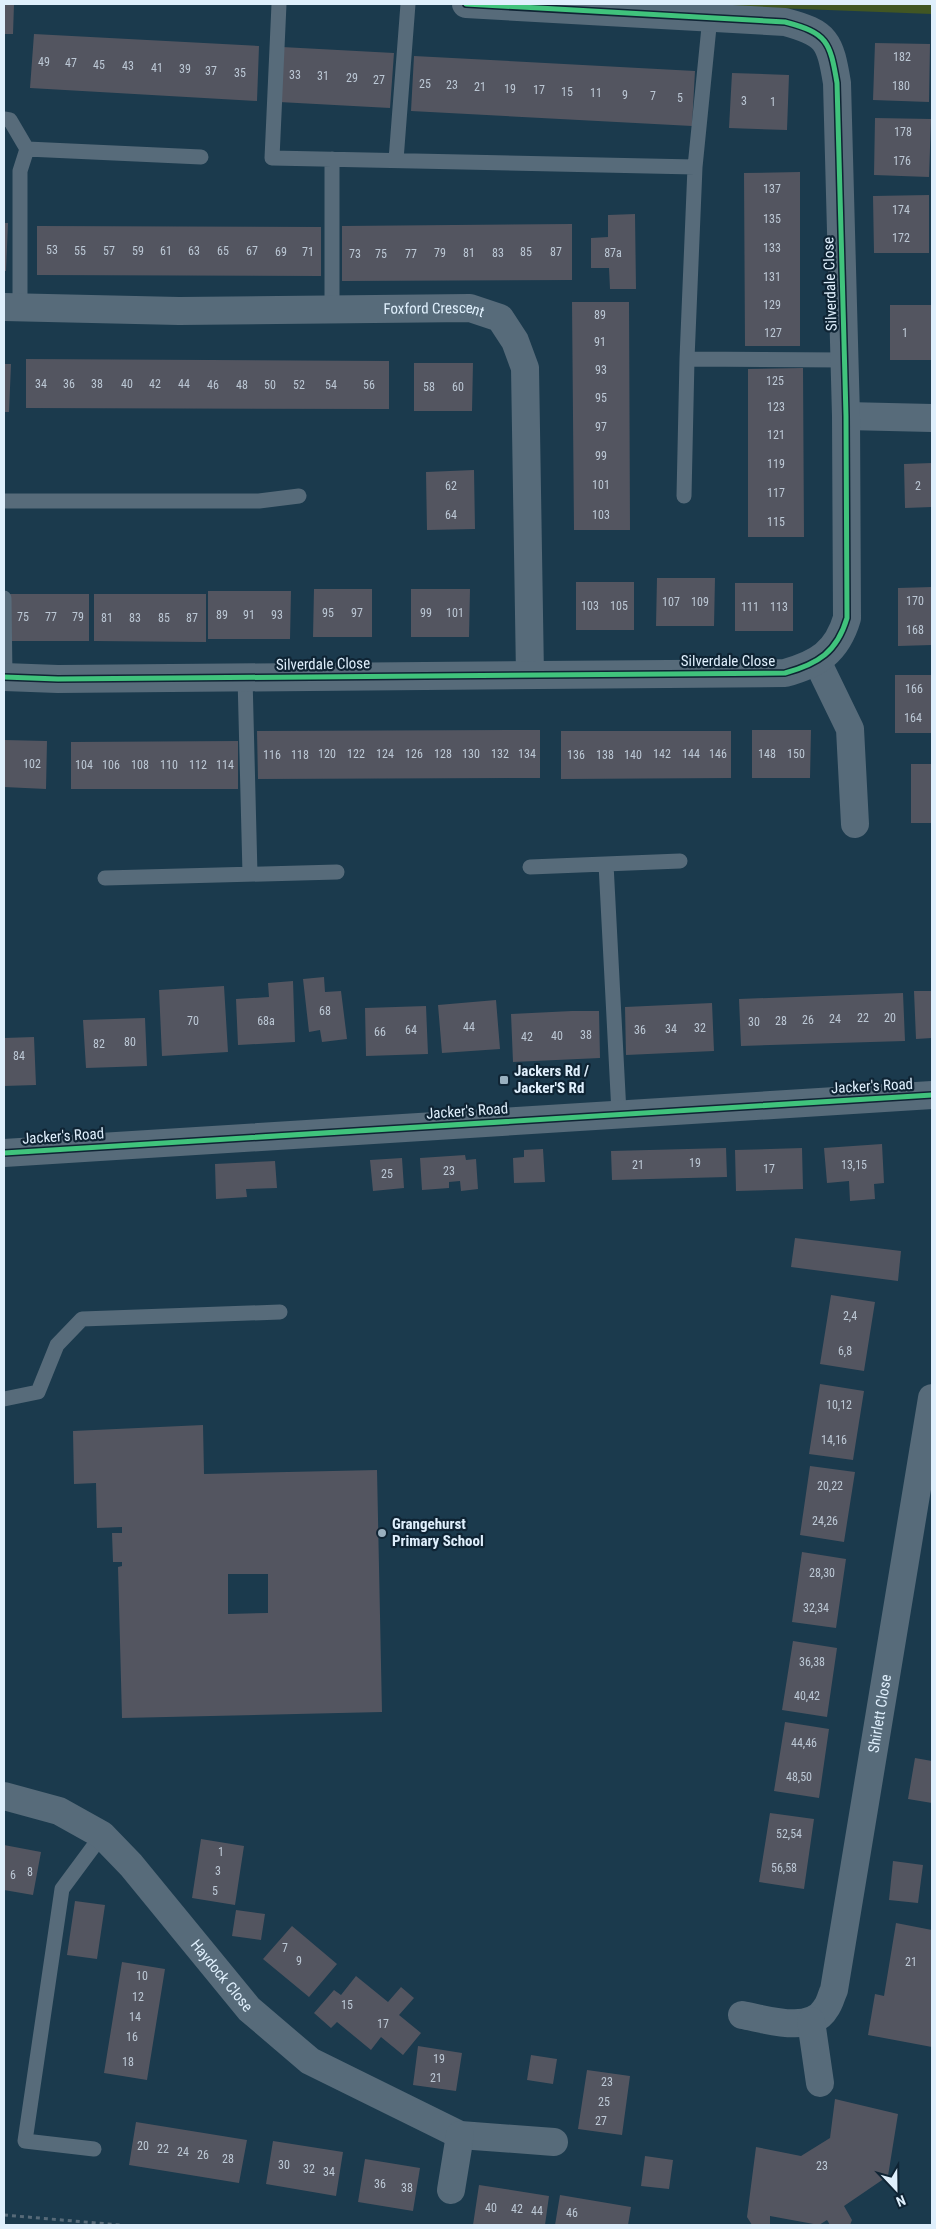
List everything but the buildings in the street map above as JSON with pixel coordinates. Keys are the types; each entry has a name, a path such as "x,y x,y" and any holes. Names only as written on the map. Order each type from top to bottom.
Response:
{"street":[{"path":"466,4 710,18"},
{"name":"Silverdale Close","path":"4,677 785,673 810,666 829,651 842,635 847,618 845,360 837,82 833,57 826,41 809,28 785,22 710,18"},
{"name":"Foxford Crescent","path":"12,307 179,311 470,308 500,318 515,341 525,368 530,675"},
{"path":"846,416 932,418"},
{"path":"817,661 850,729 855,824"},
{"name":"Jacker's Road","path":"4,1153 619,1113 932,1096"},
{"name":"Shirlett Close","path":"811,2021 826,2010 834,1990 932,1398"},
{"name":"Haydock Close","path":"4,1796 59,1811 102,1835 131,1865 249,2009 310,2061 460,2135 554,2142"},
{"path":"742,2015 796,2024 811,2021 820,2083"},
{"path":"450,2190 460,2135"}],"lane":[{"path":"279,4 272,158 695,167"},
{"path":"396,160 408,4"},
{"path":"684,496 687,359 695,167 710,18"},
{"path":"4,120 10,120 27,149 20,171 12,307"},
{"path":"27,149 201,157"},
{"path":"332,159 332,310"},
{"path":"687,359 845,360"},
{"path":"4,501 259,501 299,496"},
{"path":"4,598 4,677"},
{"path":"245,677 250,874"},
{"path":"530,867 680,861"},
{"path":"606,864 619,1113"},
{"path":"105,878 337,872"},
{"path":"4,1399 38,1392 56,1345 82,1319 280,1312"},
{"path":"94,2149 25,2141 62,1889 73,1870 102,1835"}],"path":[{"path":"4,2215 120,2225"}],"green space":[{"path":"932,4 932,14 694,5"}],"cycle path":[{"path":"4,677 58,679 785,673 816,661 825,655 838,640 847,618 846,416 837,83 829,48 818,35 810,30 785,22 466,4"},
{"path":"4,1153 932,1095"}],"place":[{"name":"Jackers Rd / Jacker'S Rd","path":"504,1080"},
{"name":"Grangehurst Primary School","path":"382,1533"}]}
